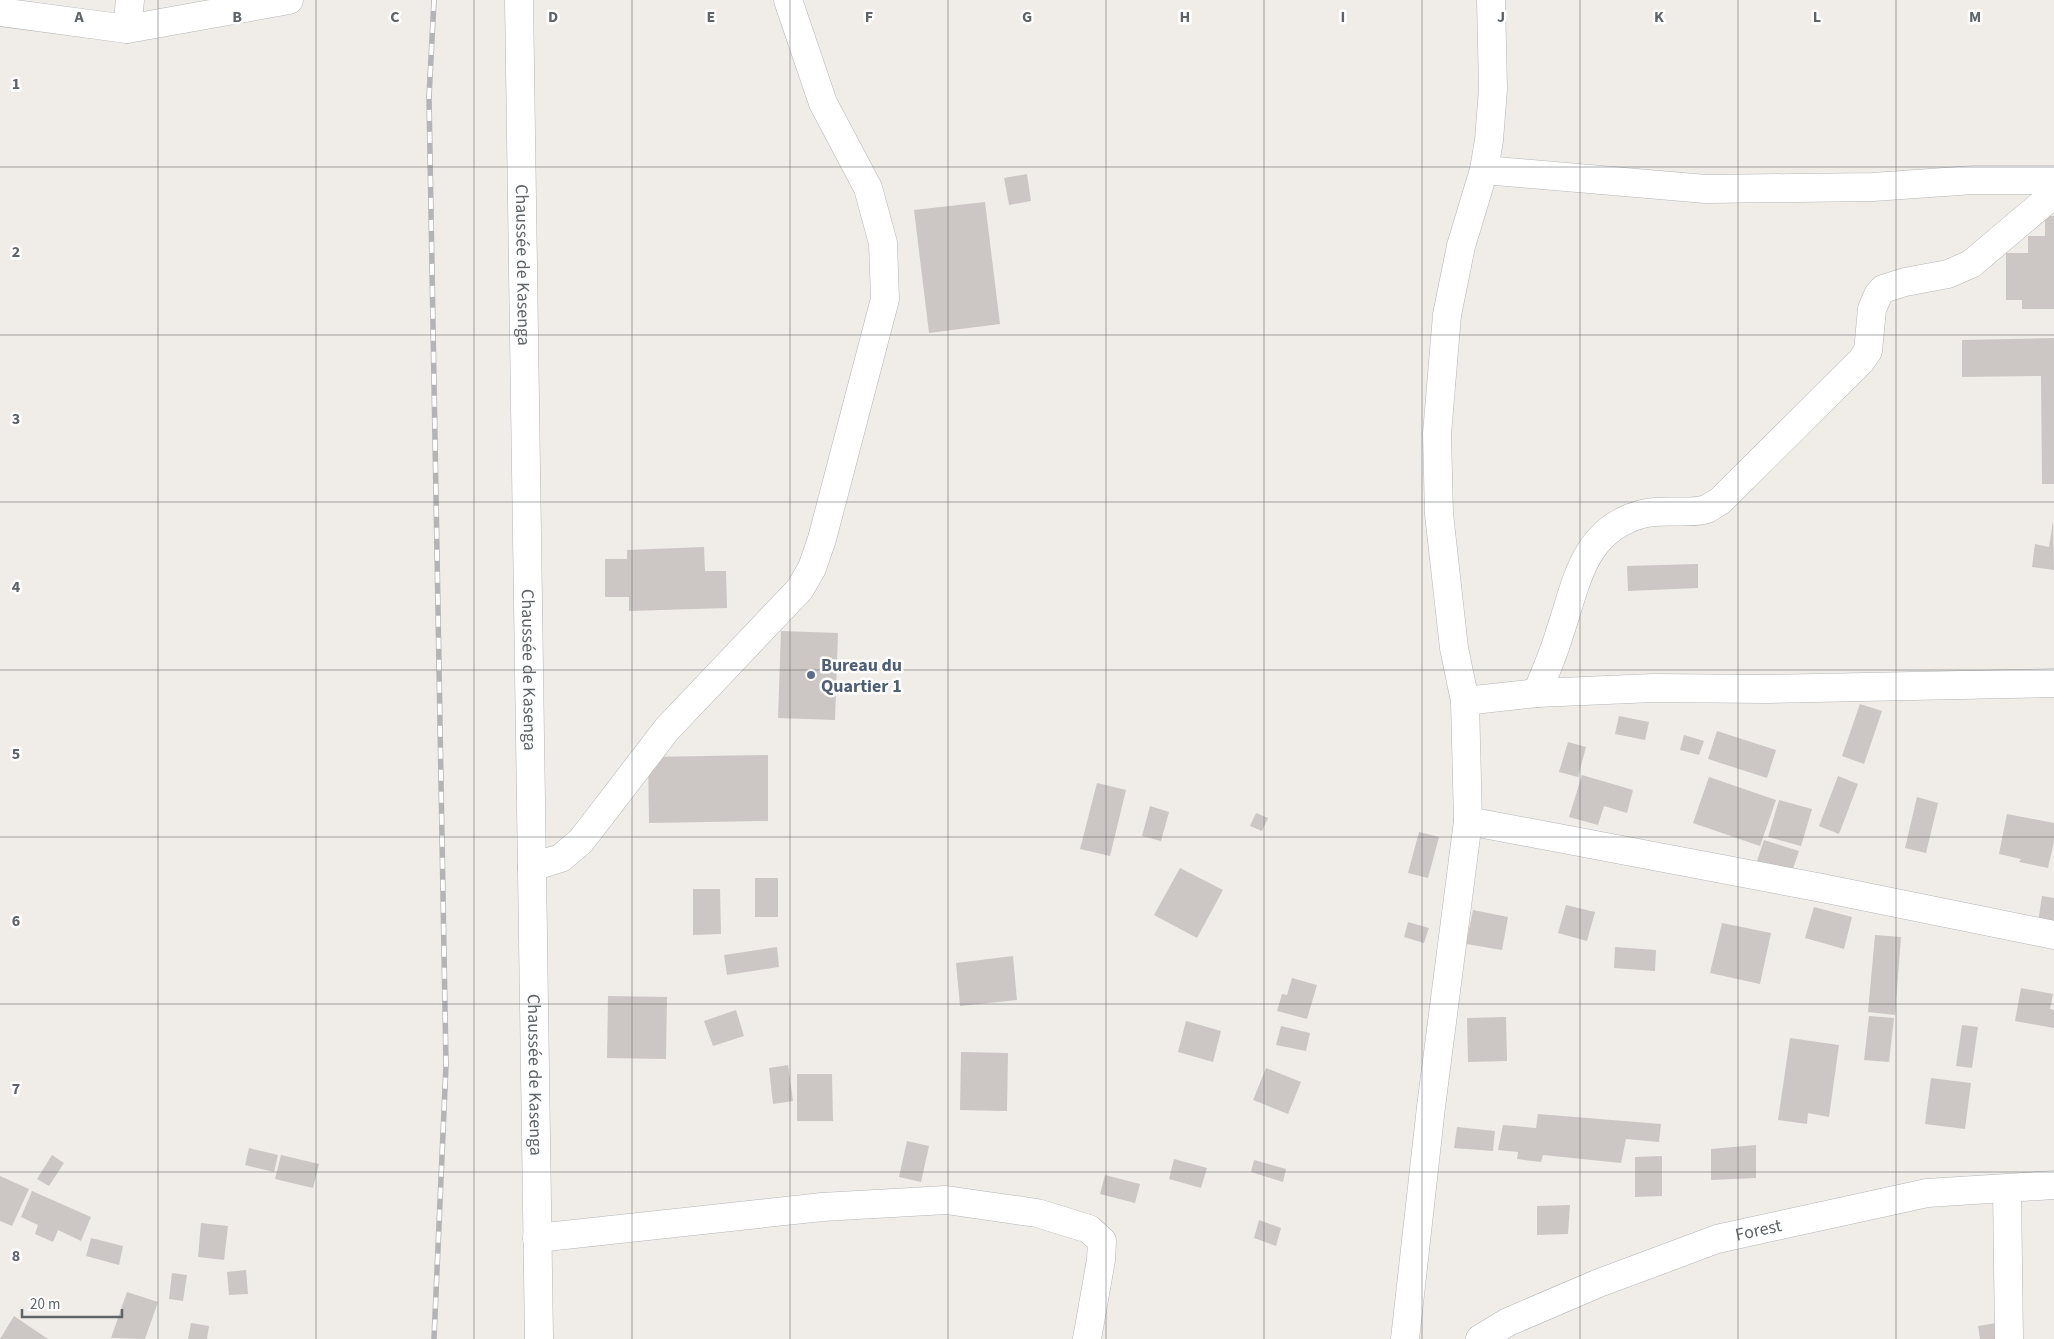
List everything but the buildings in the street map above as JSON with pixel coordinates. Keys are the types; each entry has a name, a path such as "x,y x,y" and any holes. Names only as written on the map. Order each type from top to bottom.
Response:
{"street":[{"path":"127,28 130,0"},
{"path":"0,12 127,28 289,0"},
{"name":"Chaussée de Kasenga","path":"519,0 539,1339"},
{"path":"532,867 560,858 581,841 667,730 800,589 812,568 822,539 885,299 883,243 868,188 823,103 788,0"},
{"path":"1404,1339 1431,1107 1468,821 1465,701 1454,648 1439,514 1437,434 1447,314 1461,246 1484,170 1489,140 1493,89 1491,0"},
{"path":"1484,170 1706,189 1873,187 1973,180 2054,180"},
{"path":"1537,692 1558,640 1576,579 1586,558 1599,538 1617,524 1643,514 1706,509 1720,501 1861,361 1868,351 1872,309 1883,289 1905,282 1948,274 1971,264 2054,194"},
{"path":"1465,701 1537,692 1653,688 1766,689 2054,683"},
{"path":"1468,821 1822,888 2054,936"},
{"name":"Forest","path":"1480,1339 1508,1322 1599,1283 1717,1239 1927,1193 2054,1185"},
{"path":"2007,1189 2009,1339"},
{"path":"537,1238 822,1207 946,1200 1037,1213 1089,1229 1102,1241 1101,1260 1087,1339"}],"railway":[{"path":"434,0 429,97 446,1065 434,1339"}],"place":[{"name":"Bureau du Quartier 1","path":"811,675"}]}
